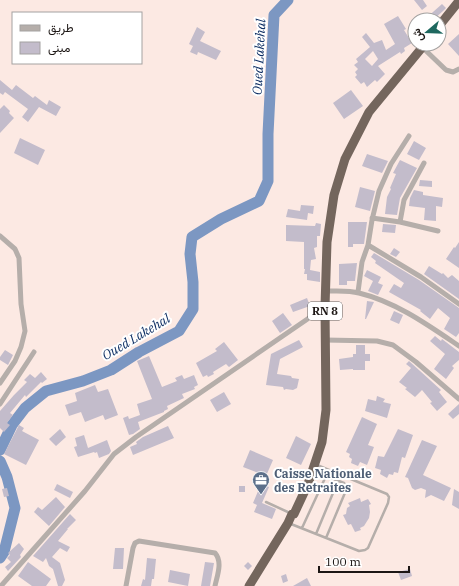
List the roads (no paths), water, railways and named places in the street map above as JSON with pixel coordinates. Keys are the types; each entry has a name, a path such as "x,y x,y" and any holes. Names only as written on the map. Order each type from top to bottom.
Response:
{"highway":[{"path":"447,16 459,1"},
{"name":"RN 8","path":"249,586 292,514 294,514 308,484 322,442 326,410 325,307 327,242 334,195 345,159 369,112 419,52"}],"street":[{"path":"430,52 446,70 453,72 459,69"},
{"path":"358,292 362,262 368,245 372,218 379,191 391,164 409,136"},
{"path":"400,222 404,200 424,163"},
{"path":"372,218 400,222 438,231"},
{"path":"0,236 15,249 19,258 21,304 25,331 21,347 15,361 0,383"},
{"path":"368,245 422,277 459,304"},
{"path":"326,291 358,292 386,301 422,321 459,346"},
{"path":"1,586 84,491 114,454 136,436 325,307"},
{"path":"325,340 377,341 393,345 416,362 459,399"},
{"path":"0,404 34,352"},
{"path":"126,586 133,548 135,543 139,541 215,553 219,557 220,562 215,586"}],"lane":[{"path":"314,468 326,476 344,483 347,488 326,538"},
{"path":"288,523 359,551 368,548 388,503 389,497 387,494 314,468"},
{"path":"302,528 326,476"},
{"path":"316,534 338,481"},
{"path":"266,502 292,514"}],"waterway":[{"name":"Oued Lakehal","path":"0,450 12,425 25,408 46,391 83,381 111,370 139,352 179,331 193,309 193,282 190,254 192,237 221,219 259,201 268,181 268,134 274,15 288,0"},
{"name":"Oued Lakehal","path":"0,461 7,477 15,508 4,552 0,558"}],"place":[{"name":"Caisse Nationale des Retraites","path":"261,495"}]}
